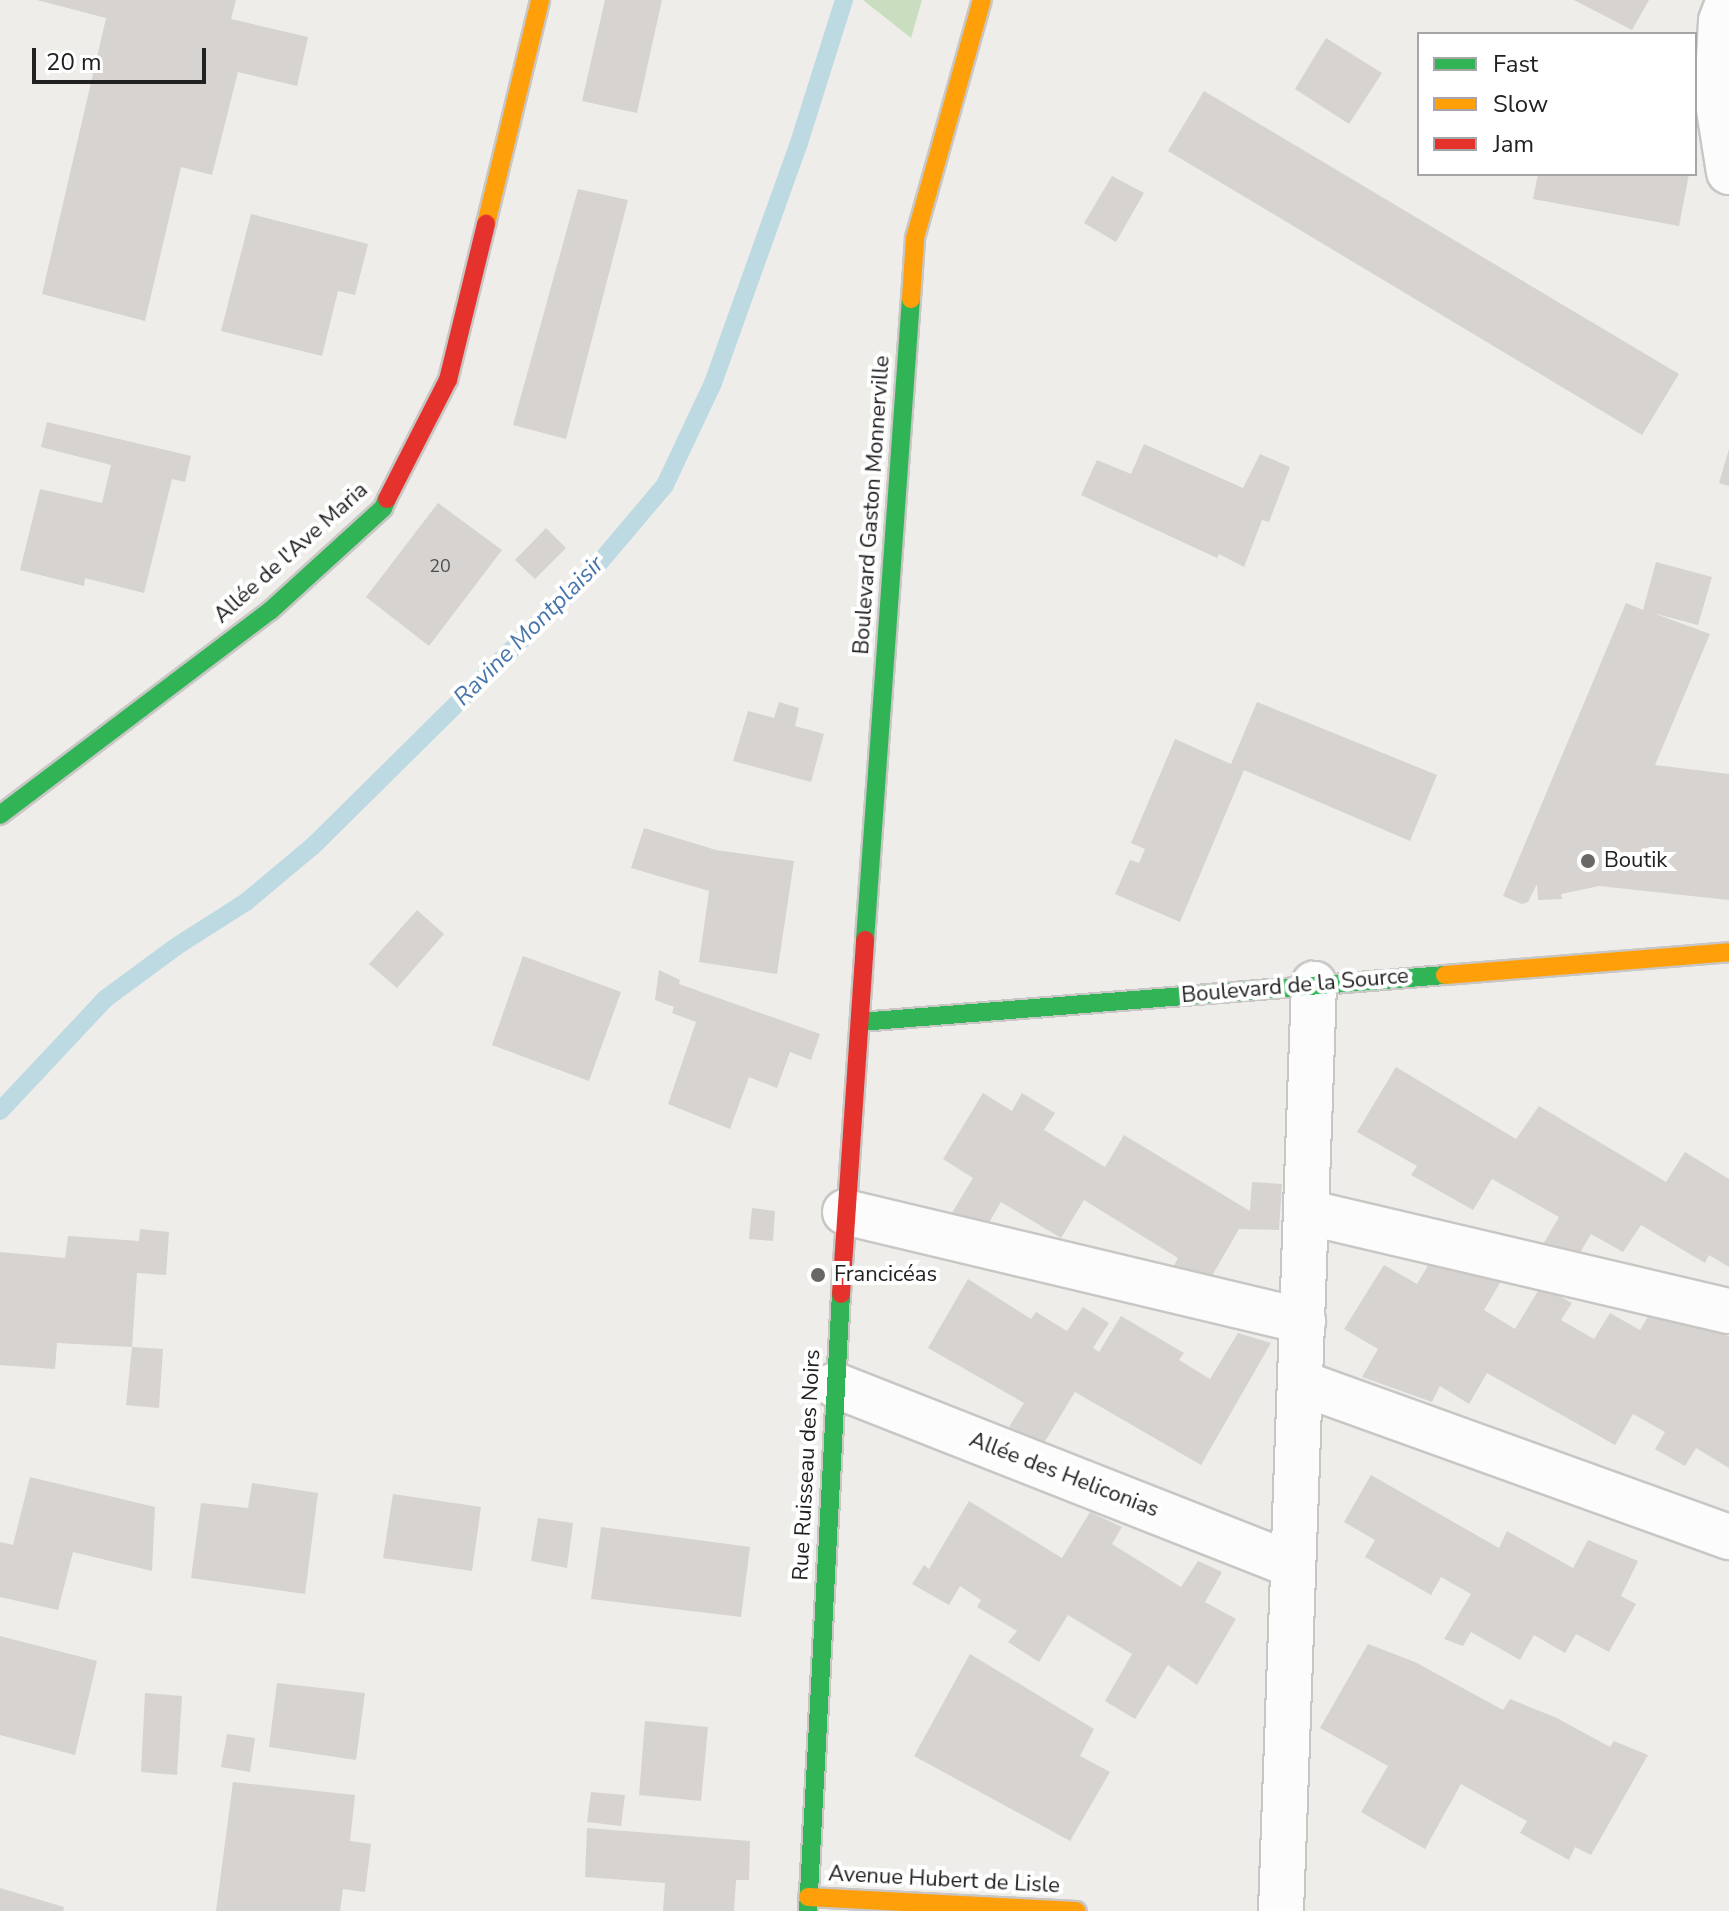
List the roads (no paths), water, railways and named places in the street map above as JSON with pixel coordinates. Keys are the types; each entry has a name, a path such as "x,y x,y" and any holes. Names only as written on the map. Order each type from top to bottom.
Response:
{"street":[{"name":"Allée de l'Ave Maria","path":"0,815 270,611 383,508 448,380 540,0"},
{"name":"Boulevard Gaston Monnerville","path":"860,1022 915,238 943,129 982,0"},
{"path":"1729,0 1721,21 1717,97 1729,172"},
{"name":"Boulevard de la Source","path":"860,1022 1314,984 1723,955"},
{"path":"1281,1911 1314,984"},
{"name":"Rue Ruisseau des Noirs","path":"808,1904 845,1212 860,1022"},
{"path":"845,1212 1303,1321"},
{"path":"1306,1212 1729,1311"},
{"path":"1301,1383 1729,1537"},
{"name":"Allée des Heliconias","path":"835,1385 1293,1565"},
{"name":"Avenue Hubert de Lisle","path":"808,1904 1077,1911"}],"waterway":[{"name":"Ravine Montplaisir","path":"0,1111 105,999 177,946 246,902 313,846 600,562 665,485 713,383 798,146 844,0"}],"place":[{"name":"Boutik","path":"1588,861"},
{"name":"Francicéas","path":"818,1275"}]}
